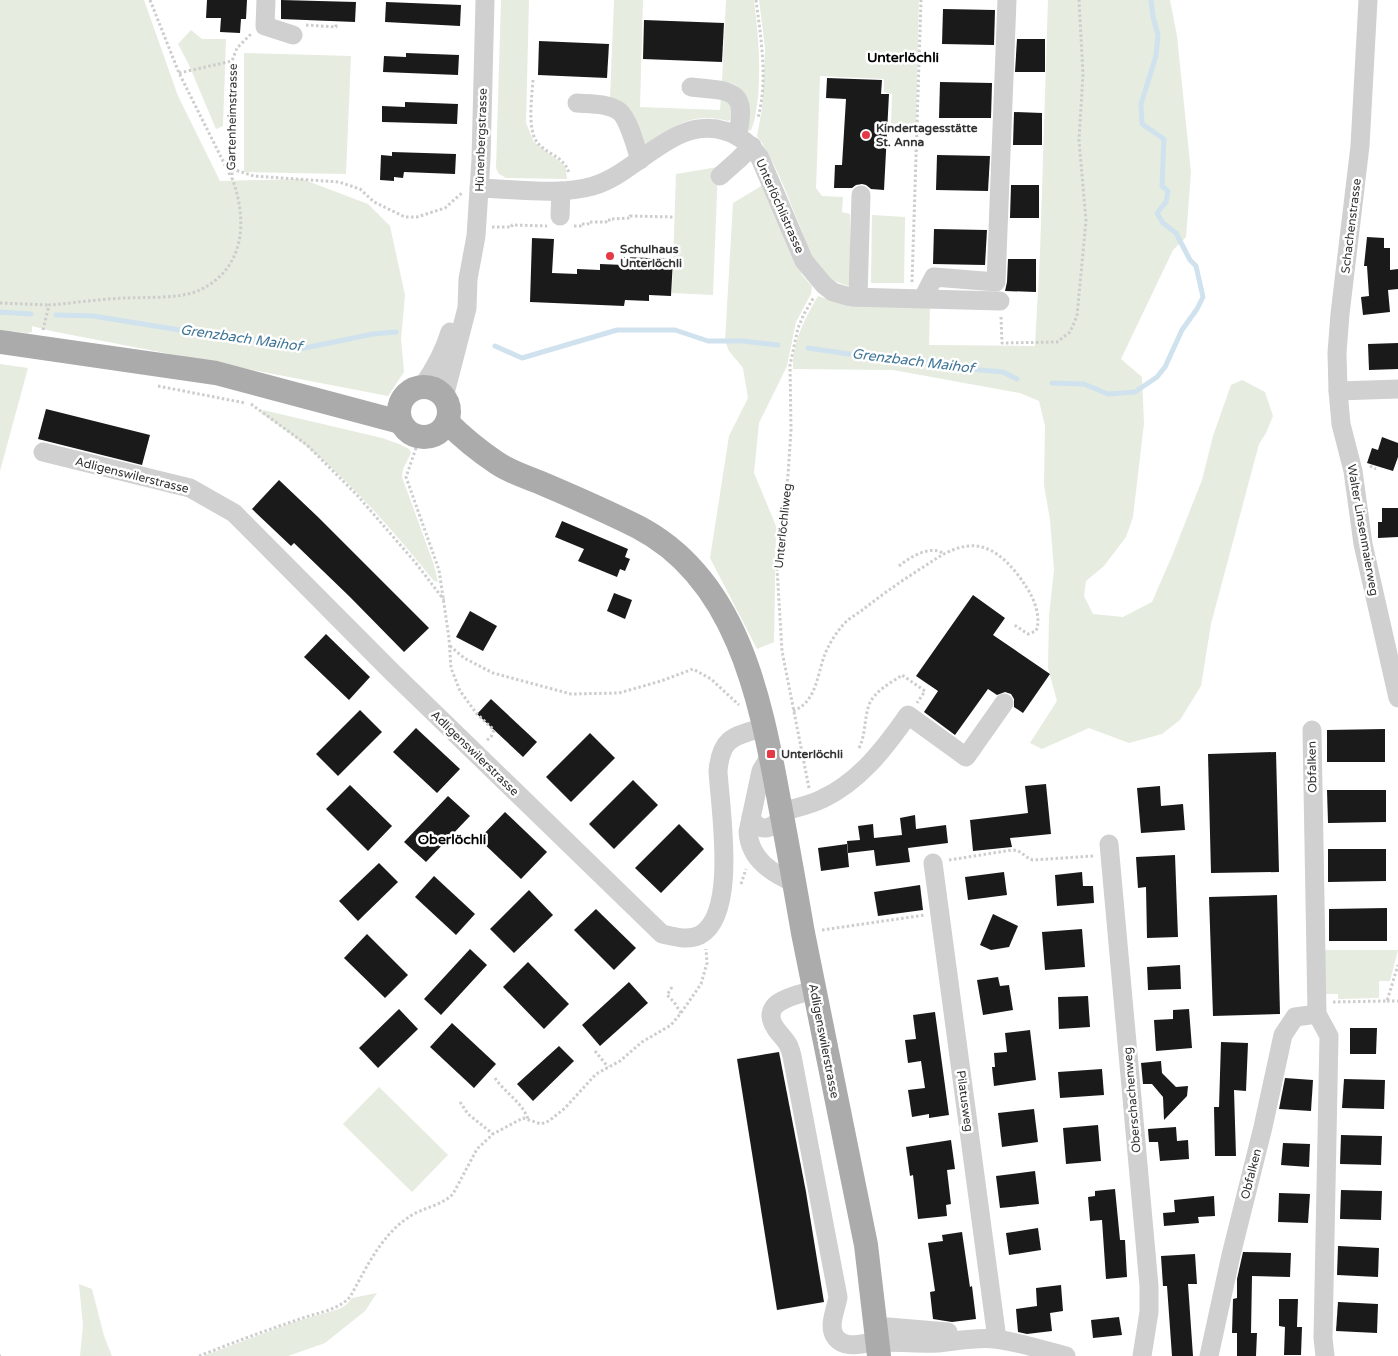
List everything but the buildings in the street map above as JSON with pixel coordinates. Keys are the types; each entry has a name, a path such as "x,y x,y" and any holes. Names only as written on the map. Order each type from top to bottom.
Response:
{"main road":[{"path":"0,342 216,373 256,373 345,394 400,413"},
{"path":"422,387 434,389 444,397 449,413 432,435 424,438 414,436 406,430 400,413 405,396 412,390 422,387"},
{"name":"Adligenswilerstrasse","path":"432,435 470,458 498,464 640,528 667,546 686,562 718,603 739,644 765,727 771,754 814,990 866,1245 878,1342"}],"street":[{"path":"266,0 265,26 301,30"},
{"name":"Hünenbergstrasse","path":"444,397 468,308 468,279 476,236 472,189 485,0"},
{"path":"918,298 934,277 996,282 1007,0"},
{"name":"Schachenstrasse","path":"1338,392 1337,353 1360,146 1368,0"},
{"path":"691,87 722,90 736,96 740,102 744,141 738,160 720,176"},
{"path":"577,103 602,106 620,112 625,118 640,160"},
{"path":"472,189 565,187 574,191 602,183 673,138 698,128 716,128 744,141"},
{"name":"Unterlöchlistrasse","path":"744,141 760,158 804,261 824,285 842,295 858,297 1000,301"},
{"path":"565,187 567,221"},
{"path":"858,297 861,195"},
{"name":"Hünenbergstrasse","path":"422,387 433,372 443,352 457,306 468,279"},
{"path":"1338,392 1398,389"},
{"name":"Walter Linsenmaierweg","path":"1338,392 1341,424 1353,471 1363,544 1398,698"},
{"name":"Adligenswilerstrasse","path":"43,452 190,488 234,513 393,673 662,934 678,938 692,937 703,932 711,923 723,891 725,871 718,771 719,757 725,744 736,736 765,727"},
{"path":"752,817 755,824 766,828 777,823 782,812 810,794 840,790 870,763 908,715 966,757 1004,703"},
{"name":"Obfalken","path":"1312,730 1317,1014 1329,1036 1323,1338 1325,1356"},
{"path":"771,754 761,771 748,832 749,841 752,851 758,860 782,877 796,884"},
{"name":"Oberschachenweg","path":"1109,849 1149,1286 1149,1312 1142,1356"},
{"name":"Pilatusweg","path":"933,863 987,1339"},
{"path":"814,990 779,1001 772,1014 772,1021 789,1044 792,1056 838,1298 832,1324 832,1332 836,1339 843,1343 854,1345 878,1342 916,1344 987,1339 1066,1356"},
{"name":"Obfalken","path":"1209,1356 1283,1035 1295,1017 1317,1014"}],"path":[{"path":"150,0 179,73 232,178"},
{"path":"756,0 764,57 761,109 758,119"},
{"path":"918,298 921,0"},
{"path":"1000,301 1002,343 1056,342 1070,332 1077,316 1086,221 1078,140 1082,74 1079,0"},
{"path":"301,30 336,27 336,22"},
{"name":"Gartenheimstrasse","path":"0,303 49,305 123,298 165,297 199,291 220,277 233,262 240,240 240,213 237,191 232,178 232,61 237,48 243,40 265,26"},
{"path":"179,73 232,61"},
{"path":"533,80 532,124 534,135 536,141 566,165 568,170 565,187"},
{"path":"232,169 254,176 339,182 360,190 374,202 404,217 417,217 444,208 472,189"},
{"path":"567,221 582,226 582,224 588,224 588,222 606,222 606,220 611,220 611,218 673,216"},
{"path":"495,228 524,225"},
{"name":"Unterlöchliweg","path":"810,794 782,651 778,568 791,430 790,365 798,328 813,299 824,285"},
{"path":"42,332 49,305"},
{"path":"156,386 260,406"},
{"path":"251,404 308,445 357,495 415,562 444,601"},
{"path":"432,435 406,477 440,570 451,668 460,691 477,714 494,730 491,737 476,753"},
{"path":"793,711 799,709 807,702 815,688 824,656 843,624 944,554 967,546 974,546 994,552 1007,562 1029,590 1036,608 1038,621 1036,631 1028,634 1013,624"},
{"path":"899,566 909,559 932,550 937,550 944,554"},
{"path":"450,646 464,658 493,674 572,694 619,693 662,681 693,669 711,679 745,710"},
{"path":"857,752 864,738 869,704 883,688 902,675 925,692 908,715"},
{"path":"810,794 815,782"},
{"path":"933,863 1012,850 1020,851 1029,860 1034,860 1109,849"},
{"path":"818,930 940,912"},
{"path":"199,1356 298,1319 336,1308 345,1303 381,1242 412,1215 447,1200 453,1194 477,1149 492,1134 523,1118 541,1124 549,1121 565,1108 596,1074 620,1061 642,1042 671,1025 701,984 707,963 705,945"},
{"path":"1387,1001 1398,965"},
{"path":"672,987 667,995 681,1013"},
{"path":"1317,1014 1330,1002 1398,1001"},
{"path":"595,1051 608,1067"},
{"path":"495,1078 502,1088 524,1108 528,1119"},
{"path":"460,1102 468,1114 492,1134"}],"shaded area":[{"path":"0,0 144,0 178,96 220,181 302,179 368,204 390,226 405,295 401,339 404,372 388,396 32,326 32,332 27,333 0,330"},
{"path":"501,0 529,0 526,123 534,142 563,164 566,169 567,179 506,178 499,174 496,168"},
{"path":"614,0 643,0 640,107 720,110 721,97 728,99 734,117 728,121 703,118 682,123 643,146 610,98"},
{"path":"726,0 754,0 759,48 759,85 755,118 749,131 747,129 745,98 742,91 738,86 722,82"},
{"path":"759,0 919,0 916,125 891,127 892,94 884,92 884,79 820,76 816,188 822,196 843,197 842,212 850,214 851,287 830,278 816,264 787,193 757,136 762,109 765,48"},
{"path":"1048,0 1170,0 1177,36 1191,172 1186,237 1173,250 1121,359 1142,377 1144,423 1133,517 1126,537 1104,566 1086,581 1084,596 1093,614 1123,617 1152,602 1202,480 1213,436 1231,385 1242,380 1265,392 1273,416 1259,444 1211,624 1201,686 1180,720 1162,734 1129,743 1089,728 1042,749 1030,743 1057,701 1048,668 1049,616 1054,570 1050,520 1044,485 1045,426 1039,401 1020,393 893,370 793,369 793,359 797,340 804,322 818,296 850,307 855,304 930,307 929,345 1035,346 1040,254"},
{"path":"191,30 202,39 226,39 223,126 216,129 178,44"},
{"path":"244,53 351,56 346,174 244,172"},
{"path":"718,167 713,295 672,293 676,174"},
{"path":"763,185 802,275 812,286 811,294 796,322 787,366 759,423 754,473 776,526 774,642 757,649 710,558 729,436 748,398 743,368 729,351 725,341 733,203"},
{"path":"872,215 905,217 904,283 871,283"},
{"path":"0,364 28,368 0,471"},
{"path":"263,410 382,438 409,449 411,453 403,469 402,477 434,565 438,582 434,581 375,511 333,469 287,431 261,413"},
{"path":"1324,950 1398,950 1390,981 1379,981 1379,998 1338,999 1338,994 1324,994"},
{"path":"379,1087 448,1155 412,1192 343,1124"},
{"path":"79,1284 92,1289 104,1336 112,1356 80,1356 83,1325"},
{"path":"377,1293 365,1311 325,1343 288,1356 203,1356 294,1322 339,1309 352,1298"}],"waterway":[{"name":"Grenzbach Maihof","path":"1052,383 1084,384 1108,394 1135,392 1157,377 1165,367 1182,330 1203,297 1196,266 1190,260 1176,233 1163,223 1157,213 1166,202 1168,191 1162,186 1164,139 1142,124 1141,104 1156,56 1158,35 1151,0"},
{"path":"0,312 31,314"},
{"name":"Grenzbach Maihof","path":"56,315 93,316 217,336 273,341 300,349 373,334 396,332"},
{"name":"Grenzbach Maihof","path":"495,346 522,358 617,330 675,330 708,341 743,341 778,345"},
{"name":"Grenzbach Maihof","path":"808,348 957,368 1003,372 1017,379"}],"place":[{"name":"Kindertagesstätte St. Anna","path":"866,135"},
{"name":"Schulhaus Unterlöchli","path":"610,256"},
{"name":"Unterlöchli","path":"771,754"}],"district":[{"name":"Unterlöchli","path":"903,57"},
{"name":"Oberlöchli","path":"452,839"}]}
